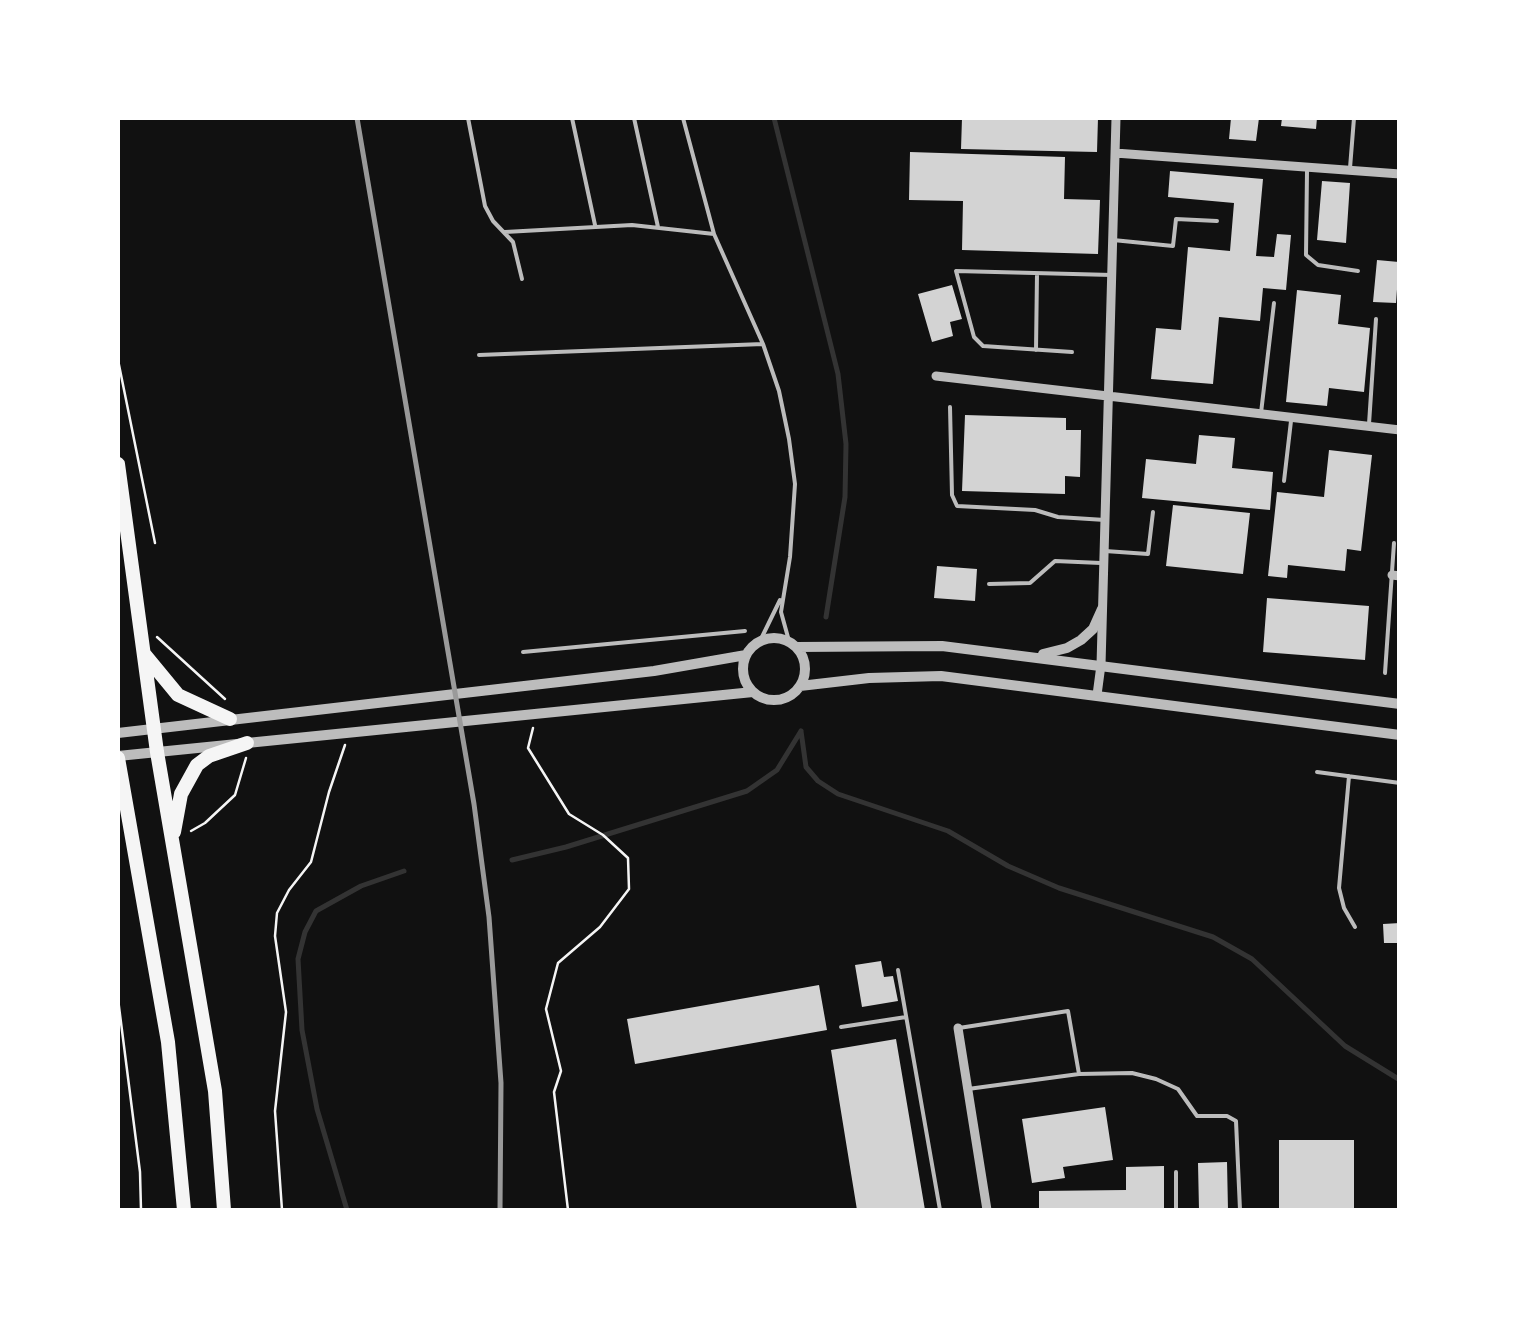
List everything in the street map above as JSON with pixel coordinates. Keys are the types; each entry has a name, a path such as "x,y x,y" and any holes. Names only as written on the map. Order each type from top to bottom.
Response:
{"main road":[{"path":"118,464 157,752 213,1073 224,1210"},
{"path":"144,654 178,695 192,704 237,718"},
{"path":"172,842 182,794 197,765 209,756 247,742"},
{"path":"118,757 168,1042 184,1210"},
{"path":"118,796 128,820"}],"street":[{"path":"1097,695 1101,665 1116,118"},
{"path":"1115,153 1400,174"},
{"path":"936,376 1400,430"},
{"path":"1035,656 1081,640 1093,629 1102,609"},
{"path":"118,733 654,671 746,655 769,638 793,644 942,646 1400,704"},
{"path":"793,644 805,666 800,686"},
{"path":"746,655 743,675 753,692"},
{"path":"118,757 753,692 772,700 783,699 800,686 869,678 941,676 1400,735"},
{"path":"958,1028 987,1210"}],"lane":[{"path":"468,118 485,206 515,246 522,278"},
{"path":"572,118 595,226"},
{"path":"634,118 658,227"},
{"path":"683,118 714,234 763,344 779,392 795,484 782,620 793,644"},
{"path":"1350,170 1354,118"},
{"path":"1307,167 1306,255 1318,265 1358,271"},
{"path":"1112,240 1173,246 1176,219 1217,222"},
{"path":"505,232 595,226 658,227 714,234"},
{"path":"1072,352 983,346 974,337 956,272 1112,276"},
{"path":"1036,350 1037,274"},
{"path":"1261,415 1274,303"},
{"path":"1369,427 1376,318"},
{"path":"479,356 763,344"},
{"path":"950,406 952,495 958,506 1035,510 1058,517 1105,520"},
{"path":"1284,481 1291,418"},
{"path":"988,584 1030,583 1055,561 1148,554 1153,512"},
{"path":"1384,674 1396,575 1394,543"},
{"path":"760,641 784,591"},
{"path":"523,652 746,631"},
{"path":"1317,772 1400,783"},
{"path":"1348,776 1340,888 1344,908 1355,927"},
{"path":"898,970 940,1210"},
{"path":"958,1028 1068,1011 1079,1074"},
{"path":"841,1027 907,1017"},
{"path":"968,1089 1079,1074 1132,1073 1156,1079 1178,1089 1198,1116 1227,1116 1236,1121 1240,1210"},
{"path":"1176,1172 1176,1210"}],"path":[{"path":"118,360 155,543"},
{"path":"139,621 237,718"},
{"path":"536,712 528,748 548,785 569,814 628,858 629,889 600,927 558,963 546,1009 560,1071 554,1092 568,1210"},
{"path":"282,1210 275,1111 286,1012 275,936 277,913 289,890 312,862 346,732"},
{"path":"172,842 205,824 235,795 243,778 247,742"},
{"path":"118,999 140,1172 140,1210"}],"building":[{"path":"962,118 1098,118 1097,152 961,149"},
{"path":"1231,118 1259,118 1256,141 1229,139"},
{"path":"1282,118 1317,118 1316,129 1281,126"},
{"path":"910,152 1065,157 1064,199 1100,200 1098,254 962,250 963,201 909,200"},
{"path":"1170,171 1263,179 1256,256 1274,257 1277,234 1291,235 1286,290 1263,288 1260,321 1219,317 1213,384 1151,379 1156,328 1181,330 1188,247 1230,251 1234,203 1168,197"},
{"path":"1322,181 1350,183 1346,243 1317,240"},
{"path":"1377,260 1399,262 1396,303 1373,302"},
{"path":"952,285 962,319 950,322 953,336 932,342 918,294"},
{"path":"1297,290 1341,295 1338,324 1370,328 1364,392 1329,388 1327,406 1286,402"},
{"path":"965,415 1066,418 1066,430 1081,430 1080,477 1065,476 1065,494 962,491"},
{"path":"1199,435 1235,438 1232,468 1273,472 1270,510 1142,498 1146,459 1196,464"},
{"path":"1329,450 1372,455 1361,551 1347,549 1345,571 1288,565 1287,578 1268,576 1277,492 1324,497"},
{"path":"1173,505 1250,513 1243,574 1166,566"},
{"path":"937,566 977,569 975,601 934,598"},
{"path":"1267,598 1369,606 1365,660 1263,652"},
{"path":"1400,923 1400,943 1384,943 1383,924"},
{"path":"881,961 884,977 893,976 898,1001 862,1007 855,965"},
{"path":"819,985 827,1030 635,1064 627,1019"},
{"path":"896,1039 925,1210 857,1210 831,1050"},
{"path":"1105,1107 1113,1160 1063,1167 1065,1178 1032,1183 1022,1119"},
{"path":"1279,1140 1354,1140 1354,1210 1279,1210"},
{"path":"1227,1162 1228,1210 1199,1210 1198,1163"},
{"path":"1164,1166 1164,1210 1039,1210 1039,1191 1126,1190 1126,1167"}],"waterway":[{"path":"774,118 838,374 846,444 845,497 826,617"},
{"path":"801,731 806,767 838,794 948,831 1008,866 1059,888 1213,937 1252,959 1345,1046 1400,1080"},
{"path":"512,860 747,791 777,770 801,731"},
{"path":"347,1210 317,1109 302,1030 298,959 316,911 361,886 404,871"}],"railway":[{"path":"357,118 474,804 489,917 501,1083 500,1210"}]}
